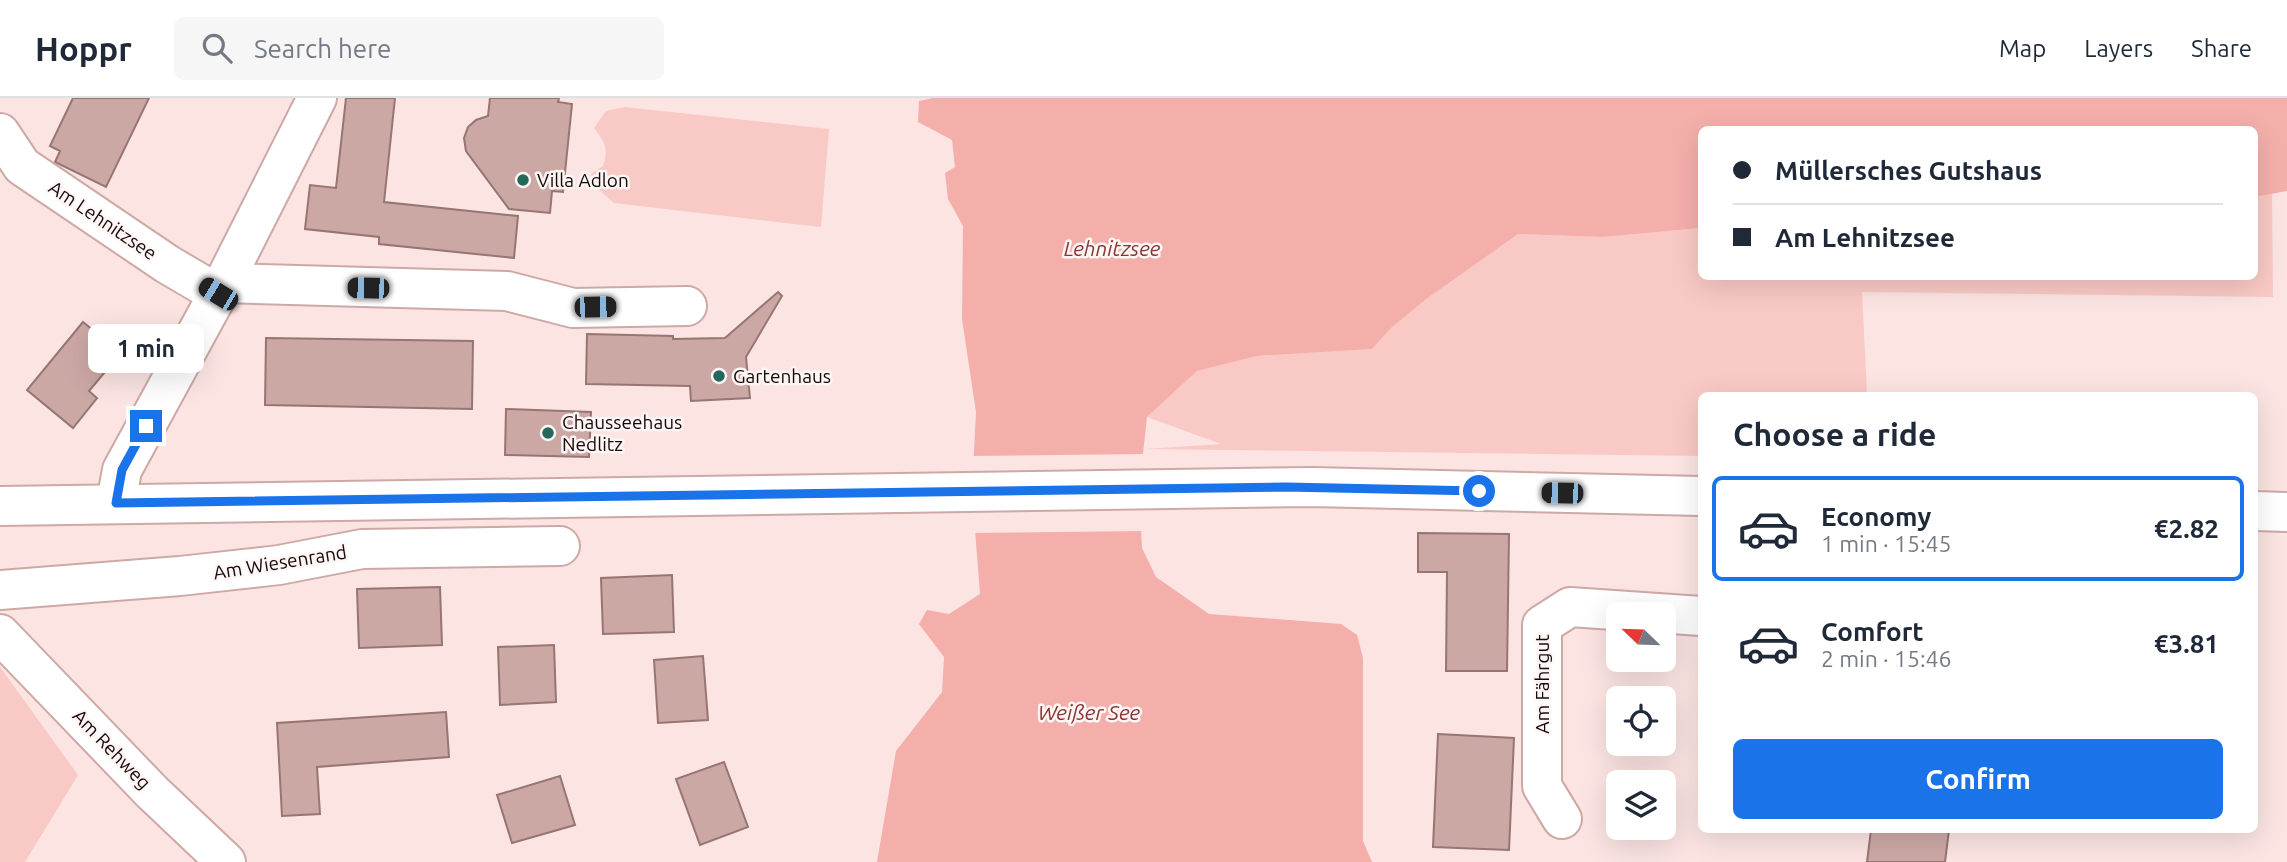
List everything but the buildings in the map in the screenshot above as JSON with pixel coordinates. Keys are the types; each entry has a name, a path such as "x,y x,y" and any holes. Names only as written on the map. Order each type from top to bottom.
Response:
{"main road":[{"path":"116,503 122,470 221,288 317,98"},
{"name":"Am Lehnitzsee","path":"0,134 22,166 167,264 221,288"},
{"path":"221,288 507,291 573,308 687,306"},
{"path":"0,506 1312,487 1698,496"},
{"path":"2258,511 2287,512"},
{"name":"Am Wiesenrand","path":"0,590 193,575 279,565 362,549 560,546"},
{"name":"Am Fährgut","path":"1562,818 1542,786 1542,625 1570,607 1698,616"},
{"name":"Am Rehweg","path":"0,634 152,792 226,862"}],"shaded area":[{"path":"625,107 829,129 821,227 614,203 599,190 591,174 603,166 606,155 603,142 594,128 606,111"},
{"path":"2272,192 2273,297 1862,292 1867,392 1698,392 1698,456 1146,449 1221,444 1147,417 1197,371 1257,356 1372,349 1391,328 1426,298 1518,234 1603,237 1698,228 1698,280 2258,280 2258,196"},
{"path":"0,667 78,775 25,862 0,862"}],"water":[{"name":"Lehnitzsee","path":"933,98 2287,98 2287,191 2258,196 2258,126 1698,126 1698,228 1603,237 1518,234 1426,299 1391,328 1372,349 1257,356 1197,371 1147,417 1139,490 1142,548 1156,577 1209,614 1341,624 1357,635 1363,658 1363,841 1372,862 877,862 896,751 942,692 944,657 919,624 927,610 949,614 980,594 972,491 976,412 962,319 963,226 948,199 945,173 955,167 952,140 918,122 919,101"}],"pier":[{"path":"1146,454 1143,490 1145,531 972,533 968,491 970,456"}],"place":[{"name":"Villa Adlon","path":"523,180"},
{"name":"Gartenhaus","path":"719,376"},
{"name":"Chausseehaus Nedlitz","path":"548,433"}],"route":[{"path":"146,426 122,470 116,503 1286,487 1479,491"}],"water label":[{"name":"Weißer See","path":"1089,712"}]}
